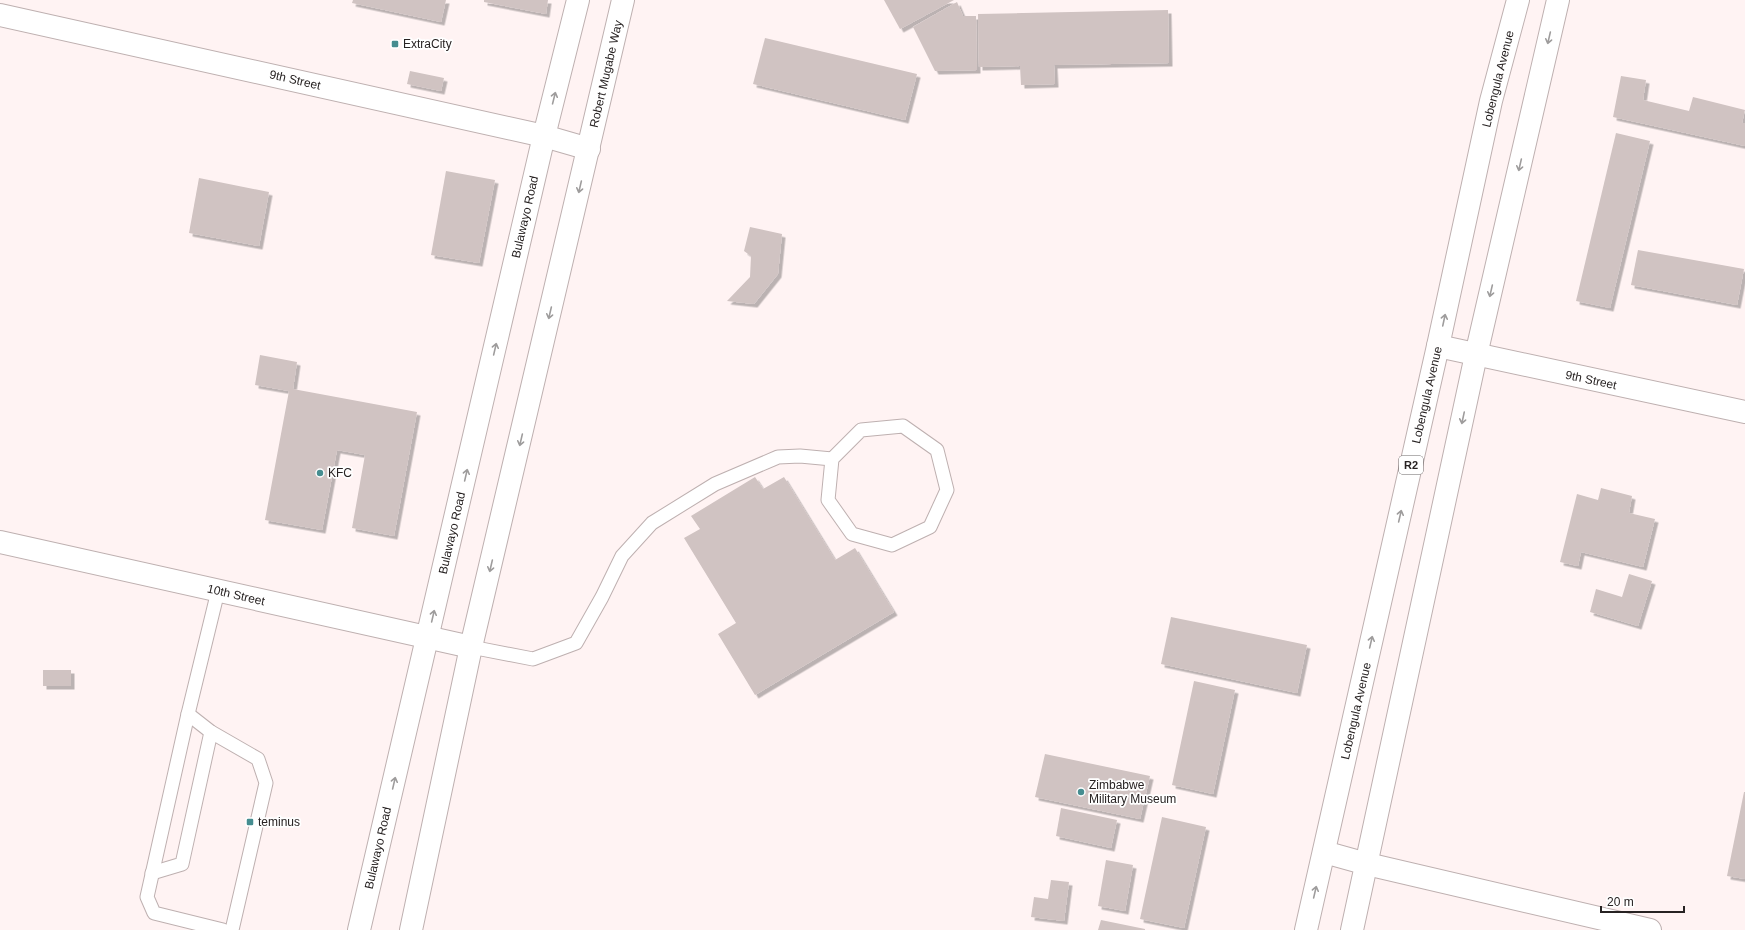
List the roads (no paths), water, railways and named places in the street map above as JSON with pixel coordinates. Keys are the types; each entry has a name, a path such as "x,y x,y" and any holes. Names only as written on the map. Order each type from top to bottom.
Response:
{"main road":[{"path":"544,136 578,0"},
{"name":"Robert Mugabe Way","path":"589,149 623,0"},
{"name":"Lobengula Avenue","path":"1306,930 1492,101 1518,0"},
{"path":"1352,930 1476,355 1558,0"},
{"name":"9th Street","path":"0,14 544,136 589,149"},
{"name":"Bulawayo Road","path":"359,930 544,136"},
{"path":"411,930 471,647 589,149"},
{"name":"9th Street","path":"1438,346 1745,412"},
{"name":"10th Street","path":"0,542 428,639 471,647"},
{"path":"1324,852 1367,864 1650,930"}],"lane":[{"path":"903,426 936,450 947,490 930,527 892,545 852,534 828,500 832,459 861,430 903,426"},
{"path":"471,647 533,659 576,643 602,597 622,556 652,523 715,484 778,456 800,456 832,459"},
{"path":"218,591 188,714 147,897 154,913 223,930"},
{"path":"188,714 212,732 258,759 266,783 232,930"},
{"path":"152,873 182,864 212,732"}],"place":[{"name":"ExtraCity","path":"395,44"},
{"name":"KFC","path":"320,473"},
{"name":"Zimbabwe Military Museum","path":"1081,792"},
{"name":"teminus","path":"250,822"}]}
